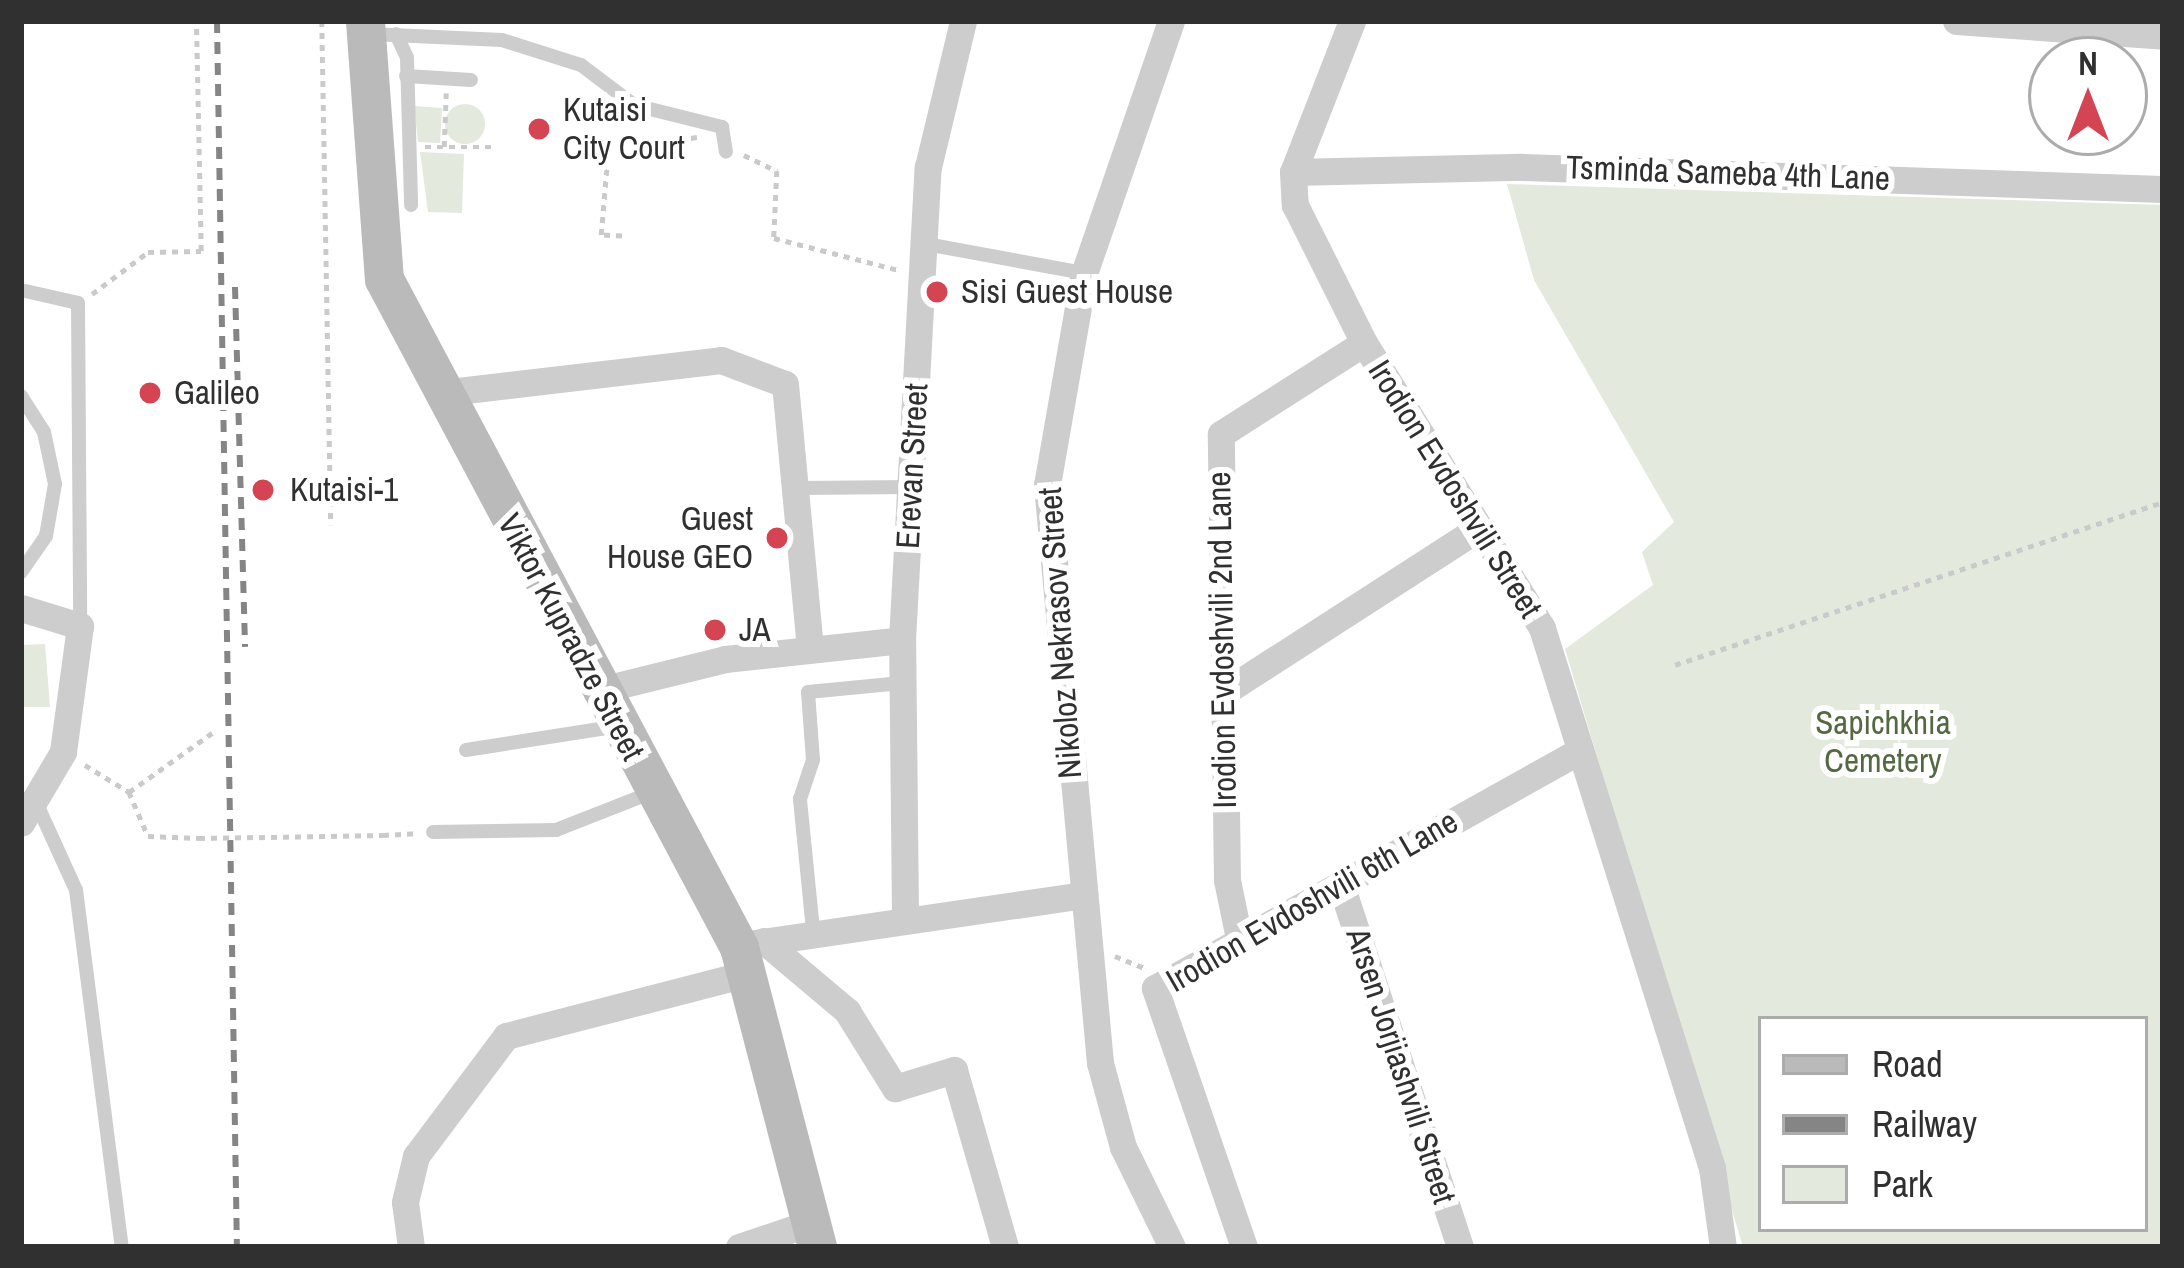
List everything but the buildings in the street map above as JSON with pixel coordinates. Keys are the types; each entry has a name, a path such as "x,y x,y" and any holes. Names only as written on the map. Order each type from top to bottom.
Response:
{"street":[{"name":"Erevan Street","path":"905,914 902,640 928,167 963,21"},
{"name":"Nikoloz Nekrasov Street","path":"1171,21 1084,273 1047,485 1084,939 1123,1148 1172,1247"},
{"path":"1293,172 1352,21"},
{"path":"1956,21 2163,36"},
{"name":"Viktor Kupradze Street","path":"375,30 384,279 596,691 748,954 813,1235"},
{"name":"Tsminda Sameba 4th Lane","path":"1293,172 1522,167 2163,188"},
{"name":"Irodion Evdoshvili Street","path":"1293,172 1295,205 1364,343 1542,628 1712,1168 1716,1245"},
{"name":"Irodion Evdoshvili 2nd Lane","path":"1240,943 1227,880 1221,434 1364,343"},
{"path":"441,393 721,360 785,384 799,488 811,647"},
{"path":"1226,691 1478,528"},
{"path":"21,608 80,626 63,752 33,795 21,823"},
{"path":"596,691 811,647 902,640"},
{"name":"Irodion Evdoshvili 6th Lane","path":"1244,1247 1155,988 1580,750"},
{"name":"Arsen Jorjiashvili Street","path":"1341,885 1460,1247"},
{"path":"411,1247 405,1202 416,1156 506,1036 813,930 905,914 1078,896"},
{"path":"748,954 848,1011 895,1088 954,1070 1005,1247"},
{"path":"739,1247 813,1235"}],"lane":[{"path":"375,30 406,76 411,205"},
{"path":"375,30 502,40 581,64 634,105 722,127 726,152"},
{"path":"406,76 471,80"},
{"path":"925,257 1084,273"},
{"path":"21,290 78,303 80,626"},
{"path":"21,396 54,461 55,500 21,572"},
{"path":"799,488 911,487"},
{"path":"813,930 800,799 813,760 808,692 902,682"},
{"path":"466,750 619,726"},
{"path":"434,832 556,830 653,792"},
{"path":"33,795 80,908 122,1247"}],"path":[{"path":"78,303 148,252 201,251 196,21"},
{"path":"322,21 331,525"},
{"path":"444,147 446,104"},
{"path":"622,236 601,235 608,151 693,144 705,122"},
{"path":"418,146 497,147"},
{"path":"726,152 777,171 774,238 925,257"},
{"path":"1675,664 2163,502"},
{"path":"129,792 212,733"},
{"path":"63,752 129,792 148,836 434,832"},
{"path":"1084,939 1171,980"}],"green space":[{"path":"465,104 479,110 485,124 479,138 465,144 451,138 445,124 451,110"},
{"path":"414,106 442,108 440,143 418,142"},
{"path":"420,152 464,154 462,213 428,212"},
{"name":"Sapichkhia Cemetery","path":"1507,184 2163,205 2163,1247 1743,1247 1565,649 1653,585 1642,552 1674,522 1534,280"},
{"path":"45,644 50,707 21,707 21,645"}],"railway":[{"path":"217,21 237,1247"},
{"path":"235,287 245,647"}],"place":[{"name":"Kutaisi City Court","path":"539,129"},
{"name":"Sisi Guest House","path":"937,292"},
{"name":"Galileo","path":"150,393"},
{"name":"Kutaisi-1","path":"263,490"},
{"name":"Guest House GEO","path":"777,538"},
{"name":"JA","path":"715,630"}]}
